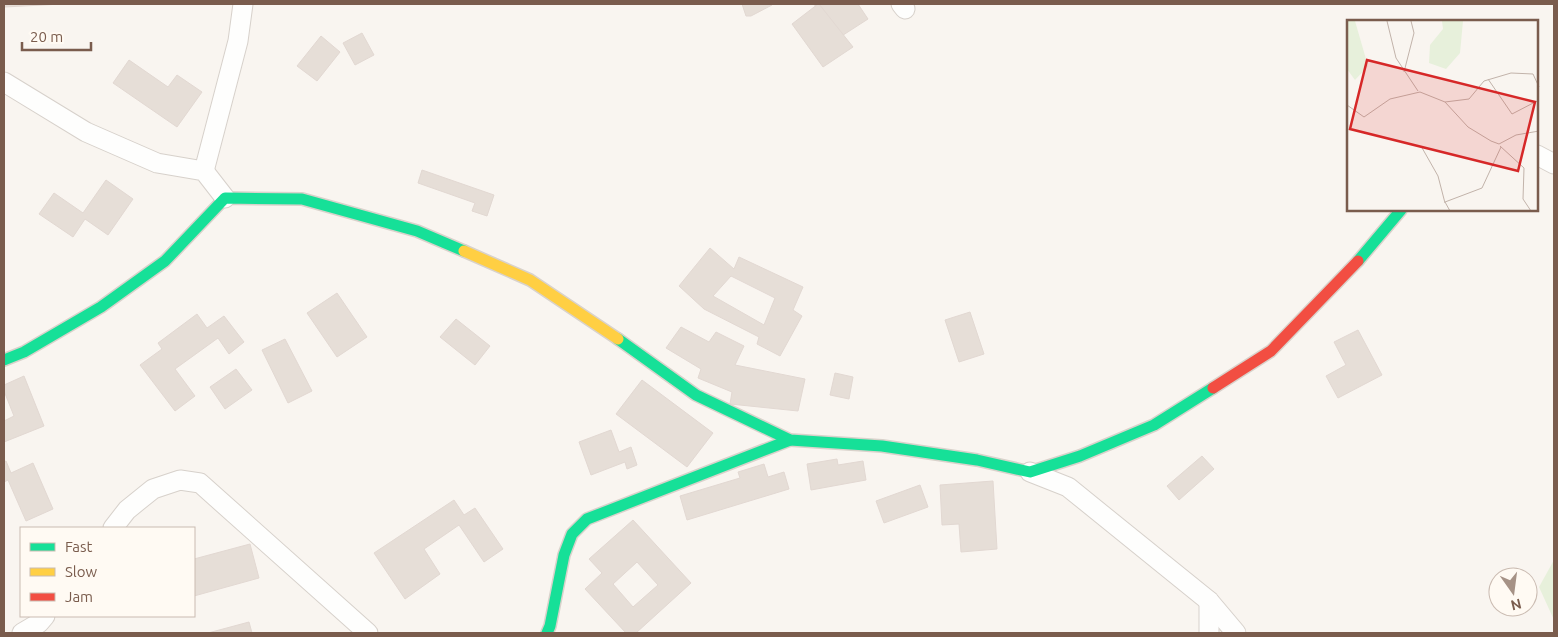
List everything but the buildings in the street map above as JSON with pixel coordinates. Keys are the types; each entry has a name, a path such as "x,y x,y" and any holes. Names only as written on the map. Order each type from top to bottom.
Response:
{"street":[{"path":"204,170 238,41 243,4"},
{"path":"4,82 95,136 157,162 204,170 225,198"},
{"path":"1538,156 1554,164"},
{"path":"4,360 24,352 102,308 165,261 225,198 302,199 417,231 530,280 634,350 696,395 790,440 882,446 977,460 1030,472 1068,487 1209,601 1236,633"},
{"path":"1030,472 1080,456 1154,426 1271,350 1356,263 1400,211"},
{"path":"547,633 564,555 572,534 587,519 790,440"},
{"path":"113,527 126,510 154,489 180,480 200,483 368,633"},
{"path":"1209,601 1209,633"},
{"path":"22,633 39,623 43,617"}],"green space":[{"path":"1554,560 1554,620 1539,587"}],"traffic: fast":[{"path":"4,360 24,352 101,307 165,261 225,198 302,199 417,231 464,251"},
{"path":"1358,261 1400,211"},
{"path":"618,339 696,395 790,440 882,446 977,460 1030,472 1080,456 1154,425 1213,388"},
{"path":"547,633 564,555 572,534 587,519 790,440"}],"traffic: slow":[{"path":"464,251 530,280 618,339"}],"traffic: jam":[{"path":"1213,388 1271,351 1358,261"}]}
